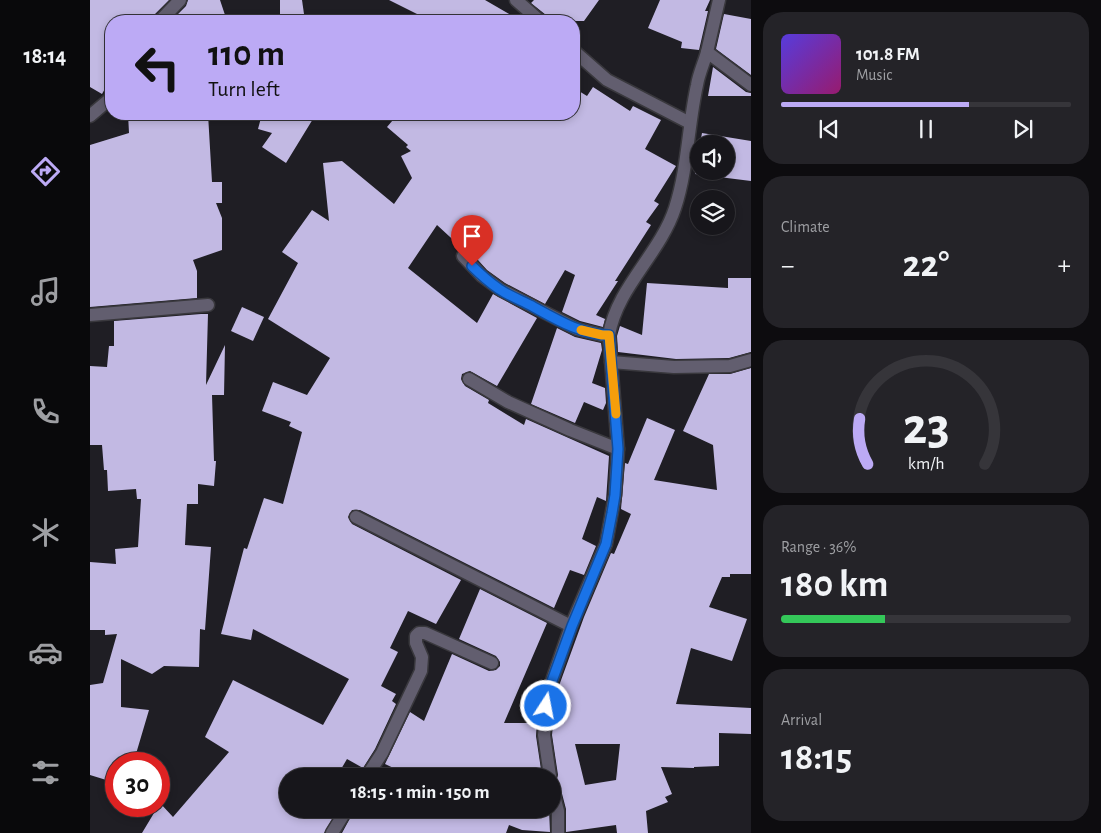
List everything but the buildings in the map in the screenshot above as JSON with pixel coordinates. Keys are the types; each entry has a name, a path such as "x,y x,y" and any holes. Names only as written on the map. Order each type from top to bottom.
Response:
{"street":[{"path":"166,15 180,0"},
{"path":"516,0 533,15"},
{"path":"549,768 544,735 548,692 572,626 606,544 615,495 618,449 609,335 611,320 618,303 649,256 675,209 697,83 707,52 718,0"},
{"path":"707,52 751,85"},
{"path":"580,56 607,80 690,123"},
{"path":"90,116 105,103"},
{"path":"463,256 482,276 501,290 577,329 609,335"},
{"path":"90,315 208,305"},
{"path":"611,362 674,367 730,366 751,360"},
{"path":"469,378 508,402 618,449"},
{"path":"356,516 572,626"},
{"path":"372,768 382,753 421,671 422,657 416,643 416,636 419,633 425,633 492,663"},
{"path":"332,833 341,818"},
{"path":"558,818 558,833"}],"slow traffic":[{"path":"581,330 609,335 616,414"}],"route":[{"path":"472,266 501,290 542,312 577,329 609,335 618,449 612,513 606,544 572,626 548,692 546,706"}]}
